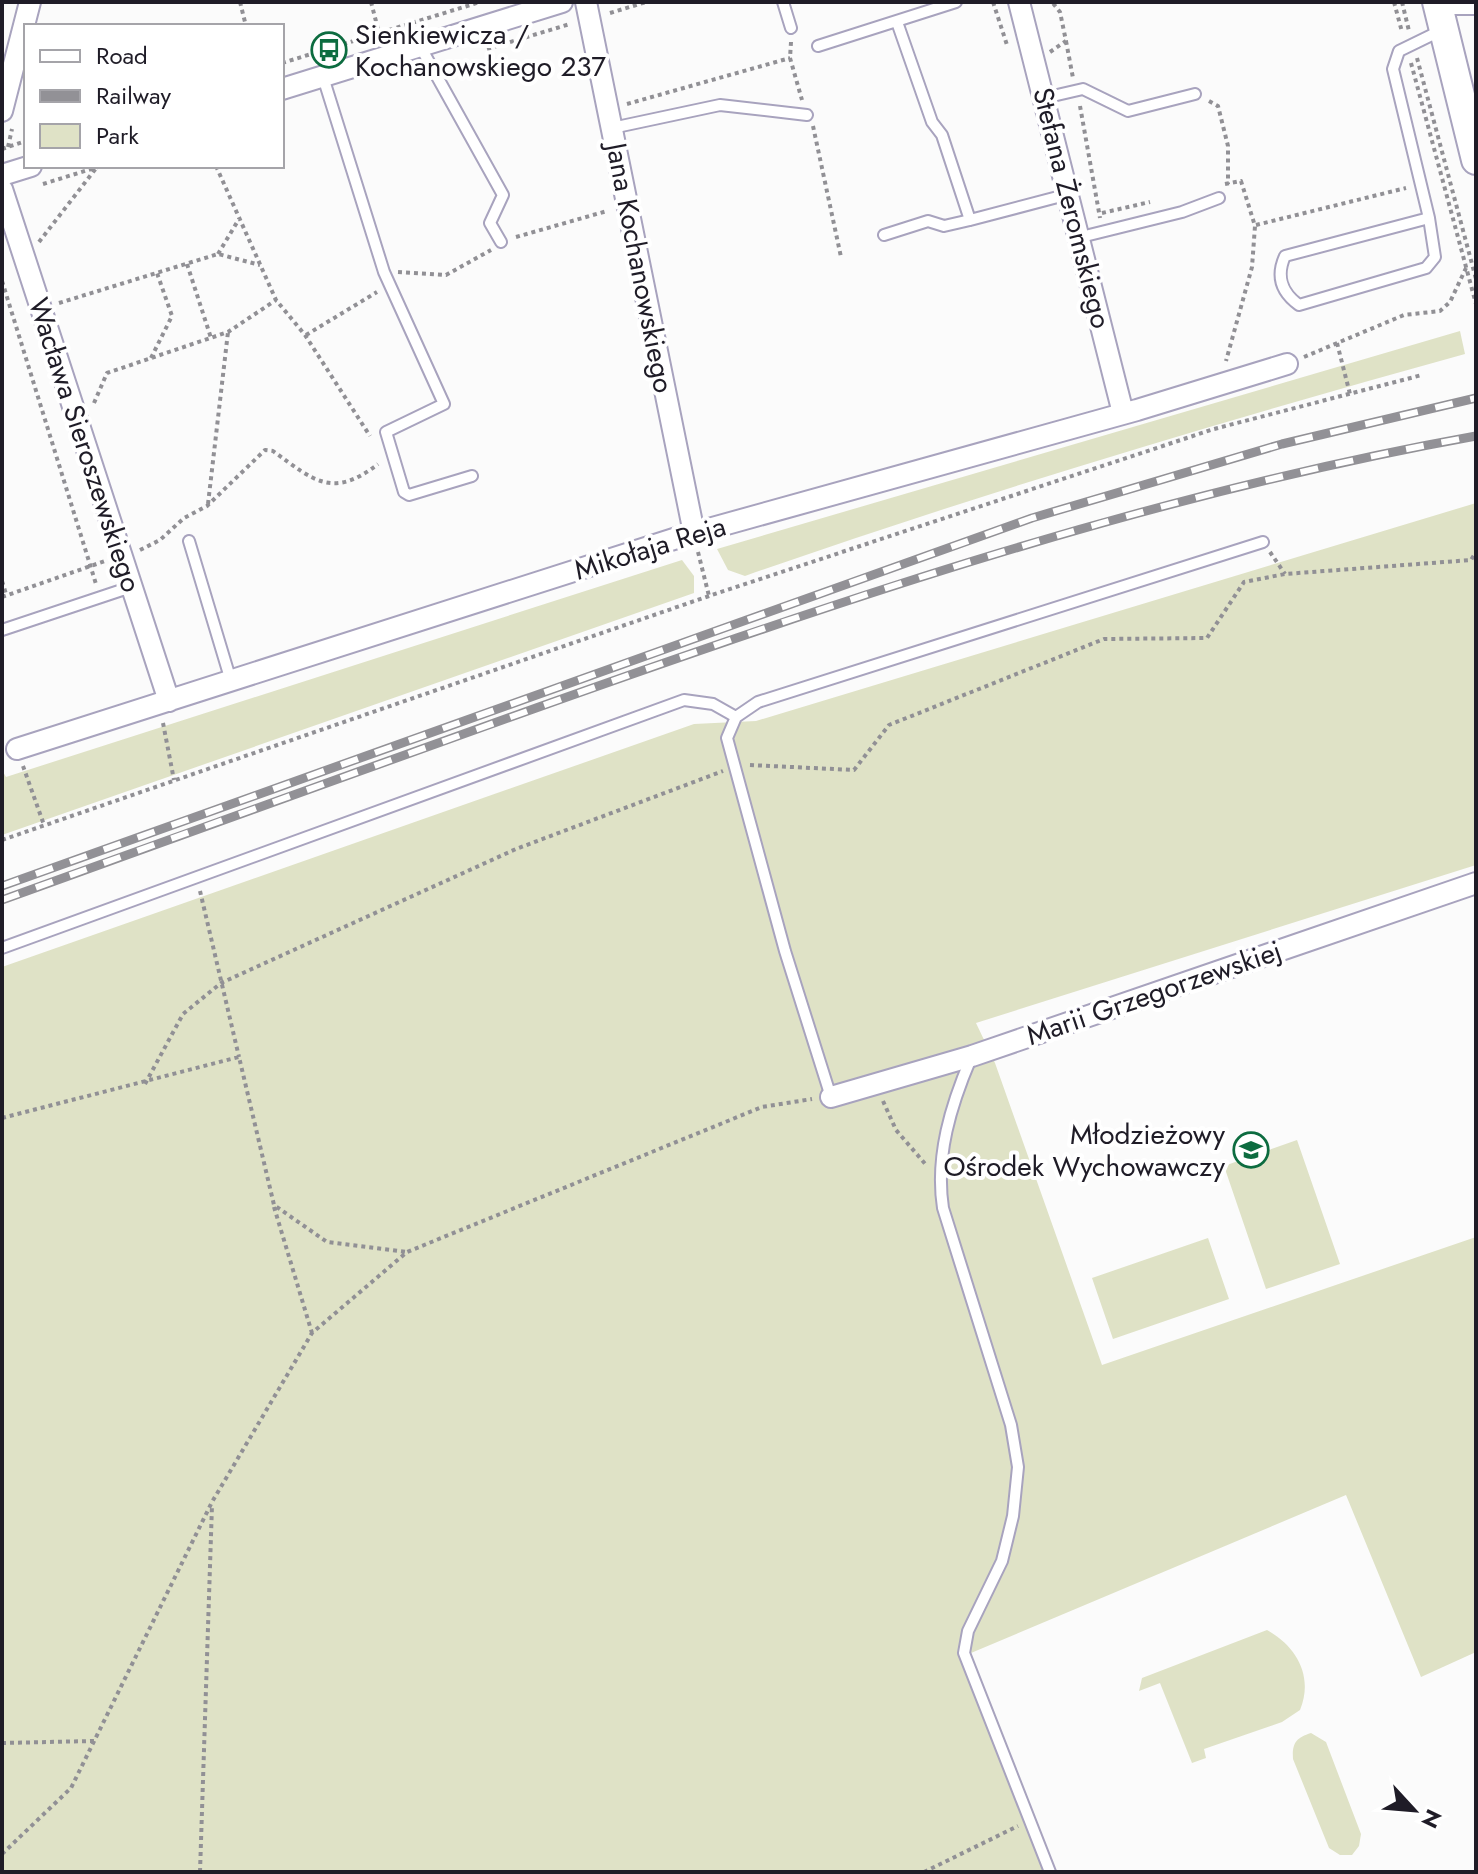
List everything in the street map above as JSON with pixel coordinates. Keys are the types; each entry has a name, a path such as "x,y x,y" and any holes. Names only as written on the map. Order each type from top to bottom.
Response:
{"main road":[{"path":"1440,13 1476,160"}],"street":[{"path":"24,24 30,2"},
{"path":"284,88 562,2"},
{"name":"Stefana Żeromskiego","path":"1019,2 1081,237 1123,413"},
{"name":"Jana Kochanowskiego","path":"588,10 694,533"},
{"path":"2,111 24,25"},
{"path":"2,175 25,168"},
{"name":"Wacława Sieroszewskiego","path":"3,192 169,701"},
{"name":"Mikołaja Reja","path":"17,749 694,533 1287,364"},
{"name":"Marii Grzegorzewskiej","path":"831,1097 972,1056 1476,883"}],"lane":[{"path":"783,2 791,28"},
{"path":"818,46 956,2"},
{"path":"1429,218 1285,256 1279,271 1286,295 1299,305 1426,268 1435,257 1429,218 1393,69 1399,51 1440,13 1476,9"},
{"path":"897,22 970,220"},
{"path":"420,46 503,195 490,223 501,242"},
{"path":"323,77 390,285 444,404 386,432 404,492 409,495 472,476"},
{"path":"1044,98 1083,89 1128,111 1195,94"},
{"path":"612,128 720,105 807,115"},
{"path":"884,235 928,221 944,226 1069,194"},
{"path":"1081,237 1182,212 1219,198"},
{"path":"189,541 231,681"},
{"path":"831,1097 785,951 727,738 736,717 758,702 1263,542"},
{"path":"2,630 131,587"},
{"path":"2,948 684,700 713,704 736,717"},
{"path":"972,1056 952,1103 939,1180 943,1208 1011,1425 1018,1467 1013,1516 1002,1561 968,1631 964,1653 1050,1872"}],"path":[{"path":"240,2 246,24"},
{"path":"371,2 379,33"},
{"path":"284,62 480,2"},
{"path":"475,53 588,10 646,2"},
{"path":"1394,2 1409,44 1476,279"},
{"path":"1402,2 1409,44 1476,304"},
{"path":"635,102 790,58 807,115 816,131 841,257"},
{"path":"1195,94 1218,106 1228,146 1228,184 1241,181 1255,226 1252,267 1221,384"},
{"path":"2,149 24,142"},
{"path":"3,192 95,168"},
{"path":"35,247 98,168"},
{"path":"217,168 276,300 305,335 368,431 371,442"},
{"path":"1255,226 1420,184"},
{"path":"218,254 239,219"},
{"path":"53,305 218,254 260,265"},
{"path":"187,264 211,338"},
{"path":"1287,364 1404,315 1440,311 1450,302 1466,268"},
{"path":"151,358 172,316 157,273"},
{"path":"2,281 101,597"},
{"path":"305,335 390,285"},
{"path":"89,415 107,373 228,332 276,300"},
{"path":"207,506 228,332"},
{"path":"1337,343 1350,394"},
{"path":"2,840 709,596 1214,429 1422,375"},
{"path":"2,581 4,596 121,557 160,540 184,518 207,506 265,450 273,451 316,482 341,486 379,465 375,453"},
{"path":"694,533 709,596"},
{"path":"1263,542 1285,574"},
{"path":"145,1084 183,1014 221,983 516,849 736,767 854,770 889,725 1104,639 1207,638 1244,582 1285,574 1471,560 1476,552"},
{"path":"169,701 162,727 174,781"},
{"path":"17,749 44,825"},
{"path":"197,877 274,1205 312,1333"},
{"path":"2,1118 145,1084 239,1057"},
{"path":"876,1084 896,1130 939,1180"},
{"path":"2,1854 71,1788 212,1502 312,1333 407,1252 762,1107 831,1097"},
{"path":"274,1205 327,1242 407,1252"},
{"path":"200,1872 212,1502"},
{"path":"2,1743 94,1741"},
{"path":"924,1872 1031,1820"}],"green space":[{"path":"1460,331 1465,354 1103,459 745,576 728,570 717,549"},
{"path":"1476,503 1476,865 976,1023 995,1063 1102,1365 1476,1237 1476,1652 1421,1677 1346,1495 971,1653 1045,1872 2,1872 2,967 694,724 756,721"},
{"path":"682,560 694,576 694,593 2,835 2,770 6,777"},
{"path":"1297,1140 1340,1264 1266,1289 1224,1166"},
{"path":"1208,1238 1229,1299 1113,1339 1092,1278"},
{"path":"1267,1630 1286,1644 1300,1663 1305,1685 1300,1710 1282,1722 1204,1749 1206,1758 1192,1763 1160,1683 1139,1691 1142,1678"},
{"path":"1311,1733 1326,1742 1361,1834 1359,1846 1352,1855 1340,1855 1329,1848 1293,1759 1296,1742"}],"railway":[{"path":"2,886 1032,518 1282,444 1476,398"},
{"path":"2,900 652,667 1001,552 1236,488 1476,436"}],"place":[{"name":"Sienkiewicza / Kochanowskiego 237","path":"329,50"},
{"name":"Młodzieżowy Ośrodek Wychowawczy","path":"1251,1150"}]}
